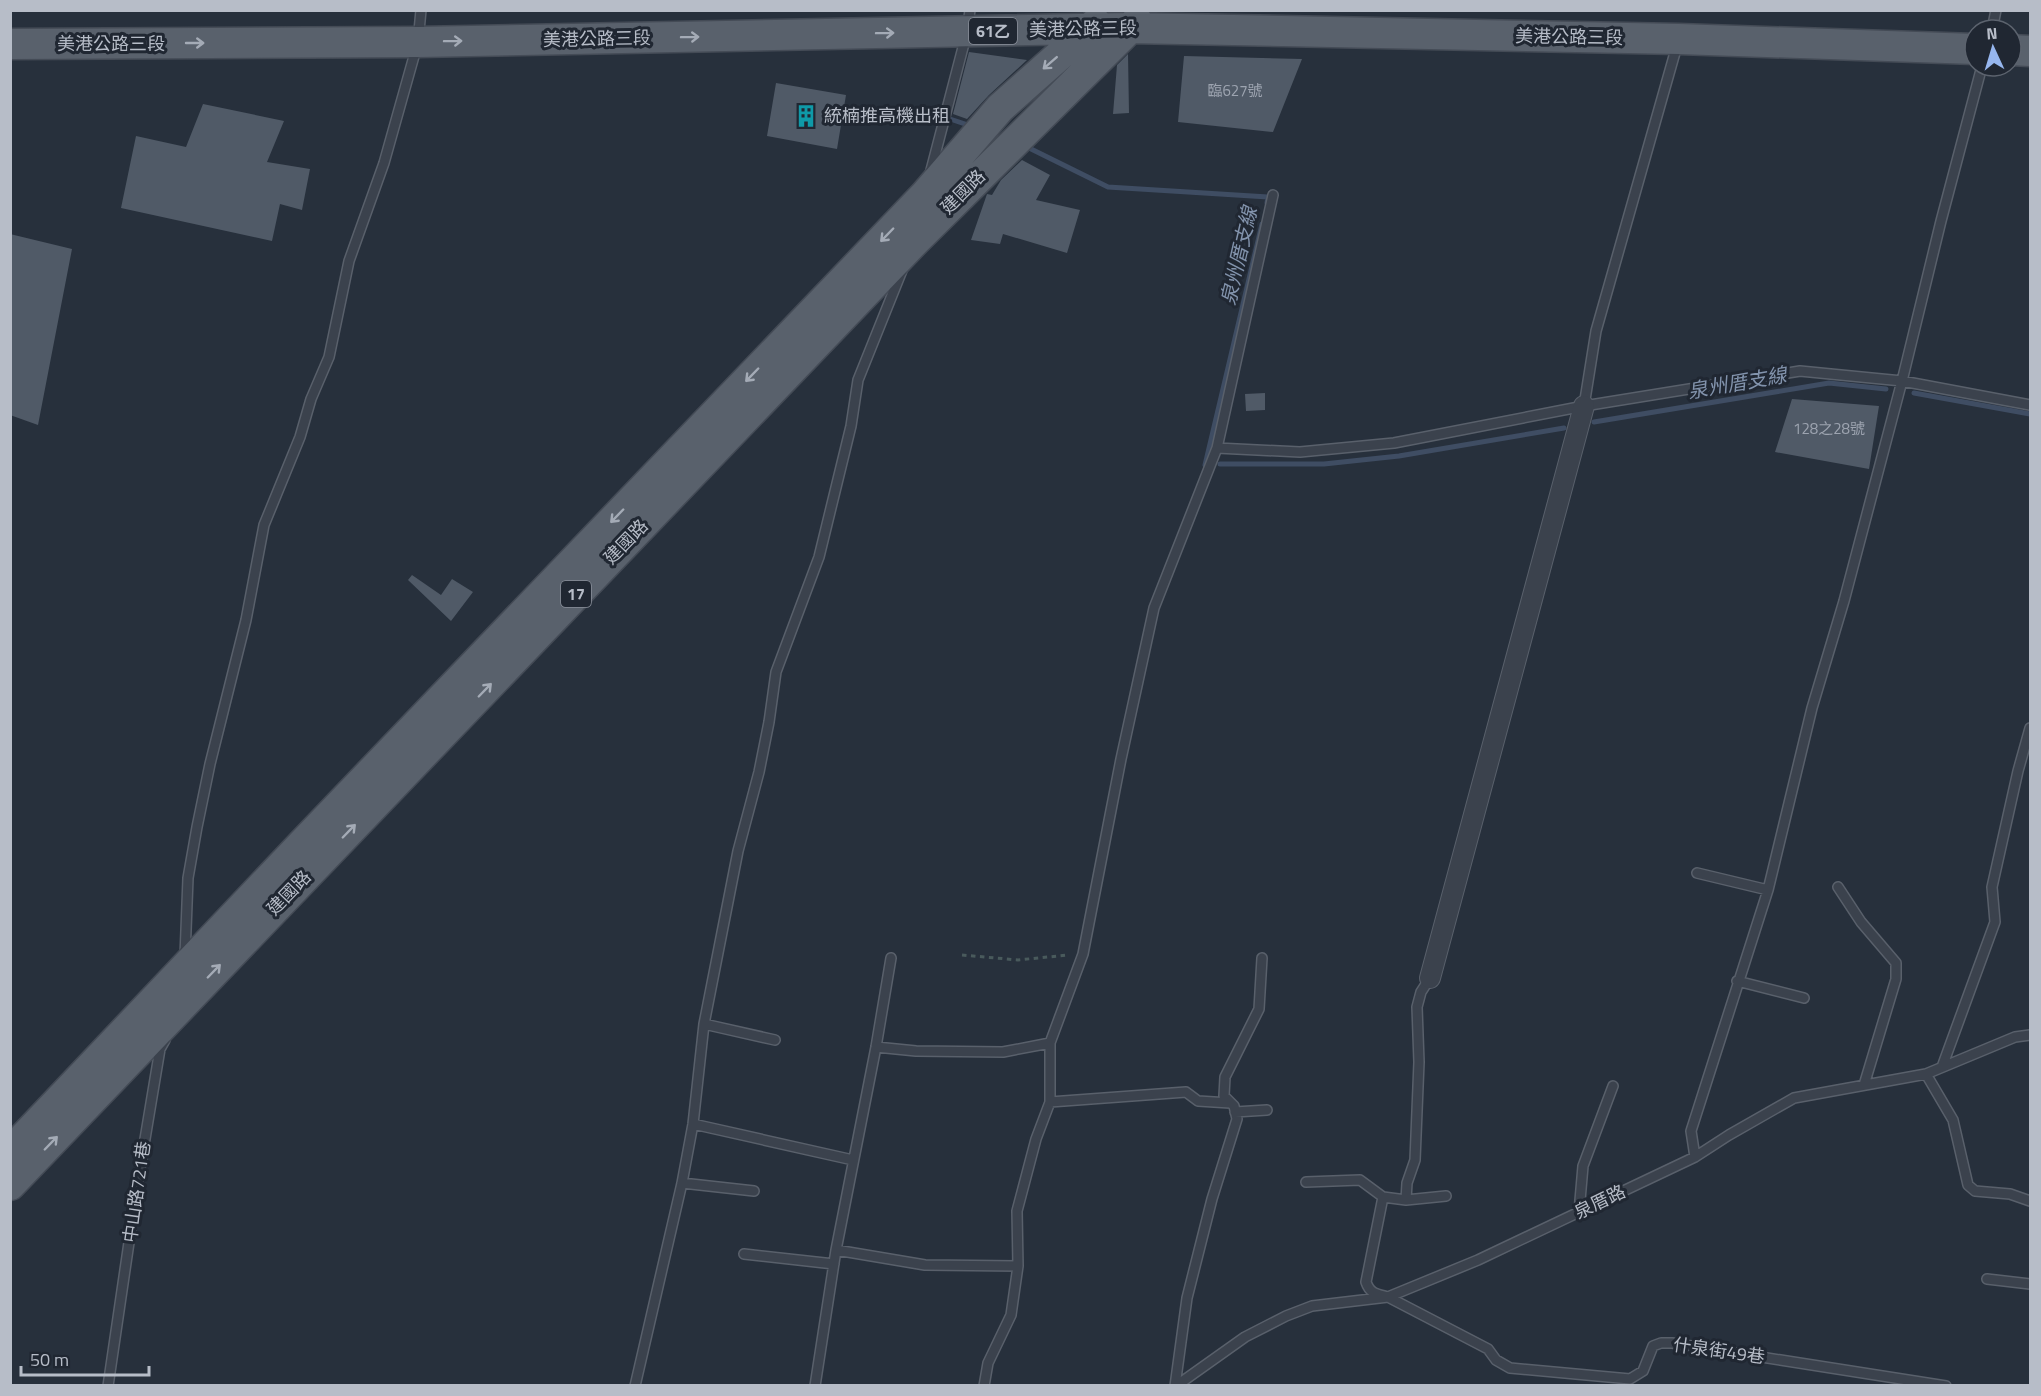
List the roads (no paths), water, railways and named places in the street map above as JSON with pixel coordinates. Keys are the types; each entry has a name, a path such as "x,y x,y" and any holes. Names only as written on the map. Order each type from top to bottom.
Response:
{"main road":[{"name":"美港公路三段","path":"10,44 420,23 1119,19 1963,48"},
{"name":"建國路","path":"10,1185 184,987 924,196 999,108 1119,19"},
{"name":"建國路","path":"10,1152 184,987 915,241 1119,19"}],"street":[{"path":"1430,978 1584,406"}],"lane":[{"path":"636,1386 638,1368 682,1183 693,1125 704,1024 738,851 759,772 776,672 819,557 851,426 858,380 915,241 968,21"},
{"path":"184,987 188,878 210,764 246,620 264,525 300,437 311,399 329,357 349,261 384,163 420,23"},
{"path":"1584,406 1596,331 1679,39"},
{"path":"1695,1157 1691,1131 1737,981 1768,890 1812,708 1844,601 1979,78"},
{"path":"984,1386 988,1363 1011,1315 1018,1266 1017,1211 1036,1139 1050,1102 1050,1043 1083,954 1121,759 1154,608 1217,448 1273,195"},
{"path":"1217,448 1300,452 1395,443 1584,406 1800,371 1902,381 2031,405"},
{"path":"1942,1067 1995,922 1992,887 2018,771 2031,728"},
{"path":"1697,873 1768,890"},
{"path":"1838,887 1861,922 1896,963 1896,979 1864,1085"},
{"path":"815,1386 836,1250 891,958"},
{"path":"1176,1386 1187,1298 1212,1199 1237,1119 1224,1096 1225,1077 1259,1009 1262,958"},
{"path":"1406,1200 1407,1183 1415,1160 1419,1062 1417,1007 1421,993 1430,978"},
{"path":"1737,981 1804,998"},
{"name":"中山路721巷","path":"108,1386 160,1049 184,987"},
{"path":"704,1024 775,1040"},
{"name":"泉厝路","path":"1176,1386 1245,1337 1286,1316 1312,1306 1388,1297 1478,1260 1695,1157 1728,1135 1794,1098 1926,1074 2015,1036 2031,1035"},
{"path":"876,1047 916,1051 1003,1052 1050,1043"},
{"path":"1926,1074 1953,1120 1968,1185 1975,1191 2010,1194 2031,1201"},
{"path":"1579,1212 1583,1166 1613,1086"},
{"path":"1050,1102 1186,1092 1198,1101 1230,1103"},
{"path":"1235,1112 1267,1110"},
{"path":"693,1125 854,1160"},
{"path":"1306,1182 1360,1180 1383,1197 1406,1200 1446,1196"},
{"path":"682,1183 754,1191"},
{"path":"1383,1197 1366,1282 1368,1289 1373,1293 1388,1297"},
{"path":"836,1250 925,1265 1018,1266"},
{"path":"744,1254 834,1264"},
{"path":"1987,1279 2031,1284"},
{"name":"什泉街49巷","path":"1388,1297 1488,1349 1496,1360 1510,1368 1630,1379 1643,1371 1653,1346 1660,1343 1672,1343 1946,1386"}],"waterway":[{"name":"泉州厝支線","path":"947,115 947,118 971,126"},
{"name":"泉州厝支線","path":"1023,145 1108,187 1268,197 1267,203"},
{"name":"泉州厝支線","path":"1205,465 1262,224"},
{"name":"泉州厝支線","path":"1594,422 1829,383 1886,389"},
{"name":"泉州厝支線","path":"1914,393 2030,414"},
{"name":"泉州厝支線","path":"1220,464 1324,464 1399,456 1564,428"}],"place":[{"name":"統楠推高機出租","path":"806,116"}]}
